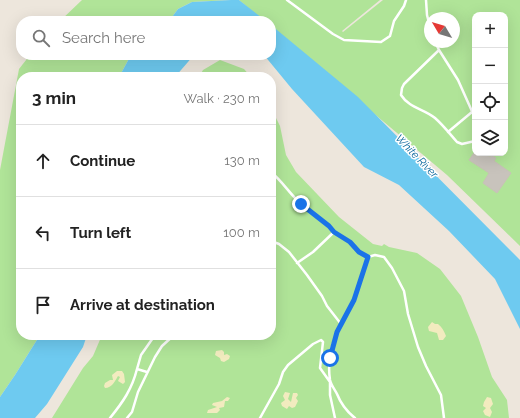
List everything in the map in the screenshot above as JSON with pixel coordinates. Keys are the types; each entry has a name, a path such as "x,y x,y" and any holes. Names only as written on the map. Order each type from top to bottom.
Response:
{"lane":[{"path":"287,0 338,38 349,41 381,42 388,39 390,36 394,21 404,6 406,0"},
{"path":"426,0 427,12"},
{"path":"448,132 472,112 458,80 439,50 404,84 401,95 404,100 414,107 435,118 457,142 462,144 472,142"},
{"path":"276,176 291,195 329,226 334,232 350,242 359,252 368,257 378,255 386,259 404,291 408,314 418,347 441,395 444,418"},
{"path":"297,264 314,252 334,232"},
{"path":"276,243 285,248 310,279 327,306 341,324"},
{"path":"335,418 330,395 330,353 334,339 354,300 368,257"},
{"path":"110,418 124,402 130,391 141,355 152,340"},
{"path":"127,418 132,412 136,396 159,349 169,340"},
{"path":"260,418 288,365 300,354 321,340 323,342 323,347 320,368 330,382 343,407 355,418"},
{"path":"137,369 147,372"}],"green space":[{"path":"82,0 231,0 192,2 178,9 173,16 65,16"},
{"path":"239,0 380,0 342,31 343,32 383,0 520,0 520,246 447,175 276,31 276,16 258,16"},
{"path":"26,60 128,60 122,72 18,72"},
{"path":"220,60 244,69 247,72 202,72"},
{"path":"16,85 16,340 37,340 0,397 0,170"},
{"path":"276,118 280,126 286,155 296,172 339,217 373,244 382,246 384,244 389,247 417,253 440,269 461,296 478,337 492,377 507,400 509,418 52,418 83,368 93,356 100,340 276,340"}],"sand":[{"path":"432,322 438,324 443,329 446,336 443,340 439,340 437,333 429,331 428,327"},
{"path":"222,350 224,355 227,354 230,356 229,359 224,362 215,355 216,351"},
{"path":"117,371 122,371 125,382 123,384 118,381 120,377 118,376 111,386 105,388 105,383 113,380 112,375"},
{"path":"285,392 290,393 288,399 291,402 293,393 297,393 298,395 296,398 298,401 295,407 292,408 289,406 287,409 282,406 281,403 285,400 283,396"},
{"path":"227,397 230,398 228,401 225,401 224,407 219,408 220,410 217,413 207,413 208,410 217,407 212,405 213,403 222,401"},
{"path":"487,397 491,398 493,404 490,408 492,412 490,417 485,415 483,411 486,408 483,406"}],"water":[{"path":"239,0 260,16 173,16 178,9 192,2"},
{"path":"276,29 358,97 520,260 520,329 495,279 449,231 399,185 364,167 292,89 268,60 276,60"},
{"path":"128,60 190,60 179,72 122,72"},
{"path":"37,340 85,340 83,347 47,404 35,418 0,418 0,397"}],"building":[{"path":"472,156 493,156 496,158 494,161 511,173 497,193 483,183 489,173 469,160"}],"route":[{"path":"301,204 329,226 334,232 350,242 359,252 368,257 361,282 351,308 337,332 330,358"}],"water label":[{"name":"White River","path":"417,156"}]}
